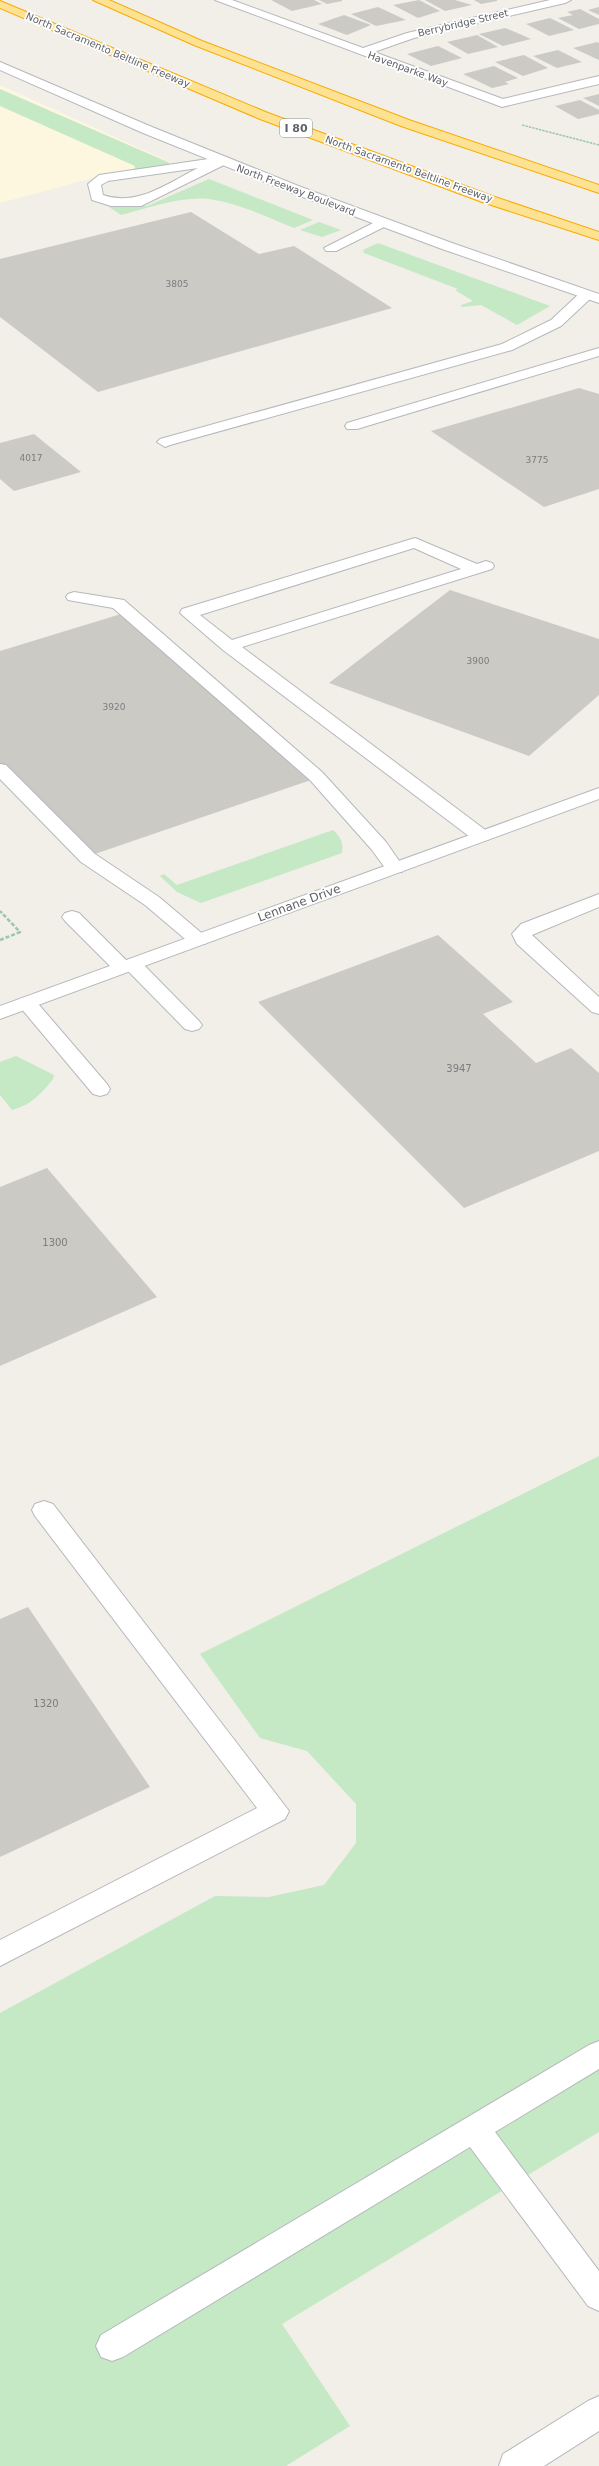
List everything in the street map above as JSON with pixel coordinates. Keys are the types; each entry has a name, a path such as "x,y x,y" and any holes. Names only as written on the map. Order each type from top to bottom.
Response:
{"highway":[{"path":"99,0 198,43 405,123 599,189"},
{"name":"North Sacramento Beltline Freeway","path":"0,4 264,116 487,199 599,236"}],"street":[{"name":"Havenparke Way","path":"221,0 502,104 599,80"},
{"name":"Berrybridge Street","path":"363,52 411,35 565,0"},
{"name":"North Freeway Boulevard","path":"0,66 222,161 381,223 593,297"},
{"path":"222,161 141,202 112,202 97,197 94,184 104,178 222,161"},
{"path":"331,248 381,223"},
{"path":"165,442 507,347 556,324 593,297"},
{"path":"352,426 597,352"},
{"path":"229,646 480,567 415,543 188,613 229,646 481,836"},
{"path":"74,596 118,604 316,776 379,846 395,868"},
{"path":"0,769 88,858 152,901 198,940"},
{"name":"Lennane Drive","path":"0,1013 599,793"},
{"path":"599,900 528,928 522,934 524,940 599,1008"},
{"path":"72,917 192,1025"},
{"path":"27,1003 100,1090"},
{"path":"0,1954 275,1811 44,1510"},
{"path":"112,2346 599,2054"},
{"path":"474,2128 599,2296"},
{"path":"515,2466 599,2412"}],"path":[{"path":"0,911 20,932 0,940"}],"shaded area":[{"path":"0,85 172,163 108,174 0,203"}],"green space":[{"path":"0,89 170,163 159,168 134,171 135,166 0,106"},
{"path":"209,179 313,220 294,228 242,207 209,199 187,199 176,201 121,215 109,207 147,206"},
{"path":"319,222 341,230 322,237 300,230"},
{"path":"378,243 550,306 517,325 481,305 462,307 461,305 473,301 455,290 458,289 364,253 363,250"},
{"path":"333,830 341,840 342,853 201,903 177,892 160,876 164,874 177,885"},
{"path":"16,1056 54,1075 53,1079 35,1098 25,1105 12,1110 0,1095 0,1062"},
{"path":"599,1456 599,2132 282,2324 350,2426 286,2466 0,2466 0,2013 215,1896 269,1897 324,1885 356,1843 356,1804 307,1751 260,1738 200,1654"}],"building":[{"path":"271,0 314,0 322,4 292,11"},
{"path":"319,0 342,0 342,1 327,4"},
{"path":"419,0 440,11 418,18 393,5"},
{"path":"425,0 455,0 472,5 445,11"},
{"path":"474,0 497,0 497,1 481,4"},
{"path":"378,7 406,20 376,26 351,14"},
{"path":"599,7 599,15 588,10"},
{"path":"580,9 599,19 599,24 579,29 558,18 573,15 567,12"},
{"path":"344,15 371,25 347,35 318,24"},
{"path":"550,18 574,30 549,36 526,24"},
{"path":"505,28 531,39 503,46 479,34"},
{"path":"477,35 498,47 468,54 447,42"},
{"path":"597,42 599,43 599,60 573,48"},
{"path":"438,46 462,58 431,66 407,54"},
{"path":"558,50 582,62 557,68 533,56"},
{"path":"524,55 548,68 523,76 495,62"},
{"path":"494,66 518,78 505,82 509,84 492,88 463,74"},
{"path":"599,94 599,106 583,98"},
{"path":"580,100 599,110 599,114 578,119 555,106"},
{"path":"191,212 259,254 294,246 392,308 98,392 0,317 0,259"},
{"path":"579,388 599,394 599,489 544,507 431,431"},
{"path":"34,434 81,472 14,491 0,479 0,443"},
{"path":"450,590 599,639 599,695 529,756 329,683"},
{"path":"121,614 311,780 92,855 0,763 0,651"},
{"path":"438,935 513,1002 483,1014 536,1063 571,1048 599,1073 599,1151 464,1208 258,1002"},
{"path":"47,1168 157,1297 0,1366 0,1187"},
{"path":"28,1607 150,1787 0,1857 0,1619"}]}
